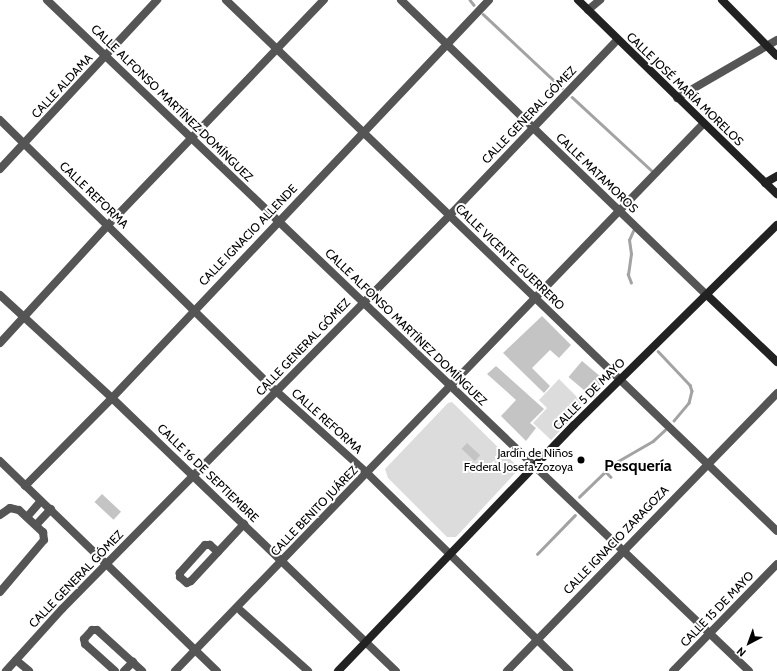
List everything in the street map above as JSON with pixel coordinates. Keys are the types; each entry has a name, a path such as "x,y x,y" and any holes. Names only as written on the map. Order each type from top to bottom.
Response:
{"street":[{"name":"CALLE ALFONSO MARTÍNEZ DOMÍNGUEZ","path":"47,0 451,386 622,552 749,671"},
{"name":"CALLE ALDAMA","path":"0,169 157,0"},
{"name":"CALLE VICENTE GUERRERO","path":"226,0 777,531"},
{"path":"0,343 25,318 108,225 191,137 324,0"},
{"name":"CALLE MATAMOROS","path":"401,0 619,212 777,362"},
{"name":"CALLE IGNACIO ALLENDE","path":"25,486 112,398 278,220 489,0"},
{"name":"CALLE JOSÉ MARÍA MORELOS","path":"578,0 702,124 777,194"},
{"path":"588,10 600,0"},
{"path":"722,0 777,56"},
{"name":"CALLE GENERAL GÓMEZ","path":"6,671 107,563 450,215 617,40"},
{"path":"677,98 777,40"},
{"name":"CALLE REFORMA","path":"0,120 276,391 367,473 569,671"},
{"name":"CALLE BENITO JUÁREZ","path":"175,671 536,299 702,124"},
{"path":"765,183 777,176"},
{"name":"CALLE 5 DE MAYO","path":"338,671 619,380 777,225"},
{"name":"CALLE 16 DE SEPTIEMBRE","path":"0,295 112,398 396,671"},
{"name":"CALLE IGNACIO ZARAGOZA","path":"507,671 707,463 777,393"},
{"path":"0,461 217,671"},
{"path":"27,517 41,501"},
{"path":"0,515 10,508 27,517 43,532 42,545 0,592"},
{"path":"36,525 50,509"},
{"path":"218,552 210,545 205,545 180,573 180,577 190,582 218,552 244,524"},
{"name":"CALLE 15 DE MAYO","path":"674,671 777,564"},
{"path":"240,611 308,671"},
{"path":"115,671 85,644 84,639 92,630 97,630 142,671"},
{"path":"16,660 28,671"},
{"path":"124,671 133,662"}],"shaded area":[{"path":"559,379 585,405 551,440 533,423 547,408 539,400"},
{"path":"452,402 515,464 518,470 456,537 447,537 388,478 385,469 448,403"}],"building":[{"path":"542,316 571,345 559,358 550,350 532,368 550,386 544,393 503,353"},
{"path":"582,361 607,382 594,398 569,377"},
{"path":"496,366 544,409 530,423 536,428 526,441 501,416 516,400 487,374"},
{"path":"467,443 480,455 475,461 462,449"},
{"path":"102,494 121,512 114,520 94,502"}],"waterway":[{"path":"470,0 474,5"},
{"path":"483,14 562,88"},
{"path":"572,97 651,170"},
{"path":"631,283 628,275 631,254 629,240 633,231"},
{"path":"658,351 690,385 692,391 689,403 674,421"},
{"path":"579,497 613,464 653,441 665,430"},
{"path":"605,471 611,477"},
{"path":"537,554 575,515"}],"place":[{"name":"Jardín de Niños Federal Josefa Zozoya","path":"581,460"}],"district":[{"name":"Pesquería","path":"638,466"}]}
